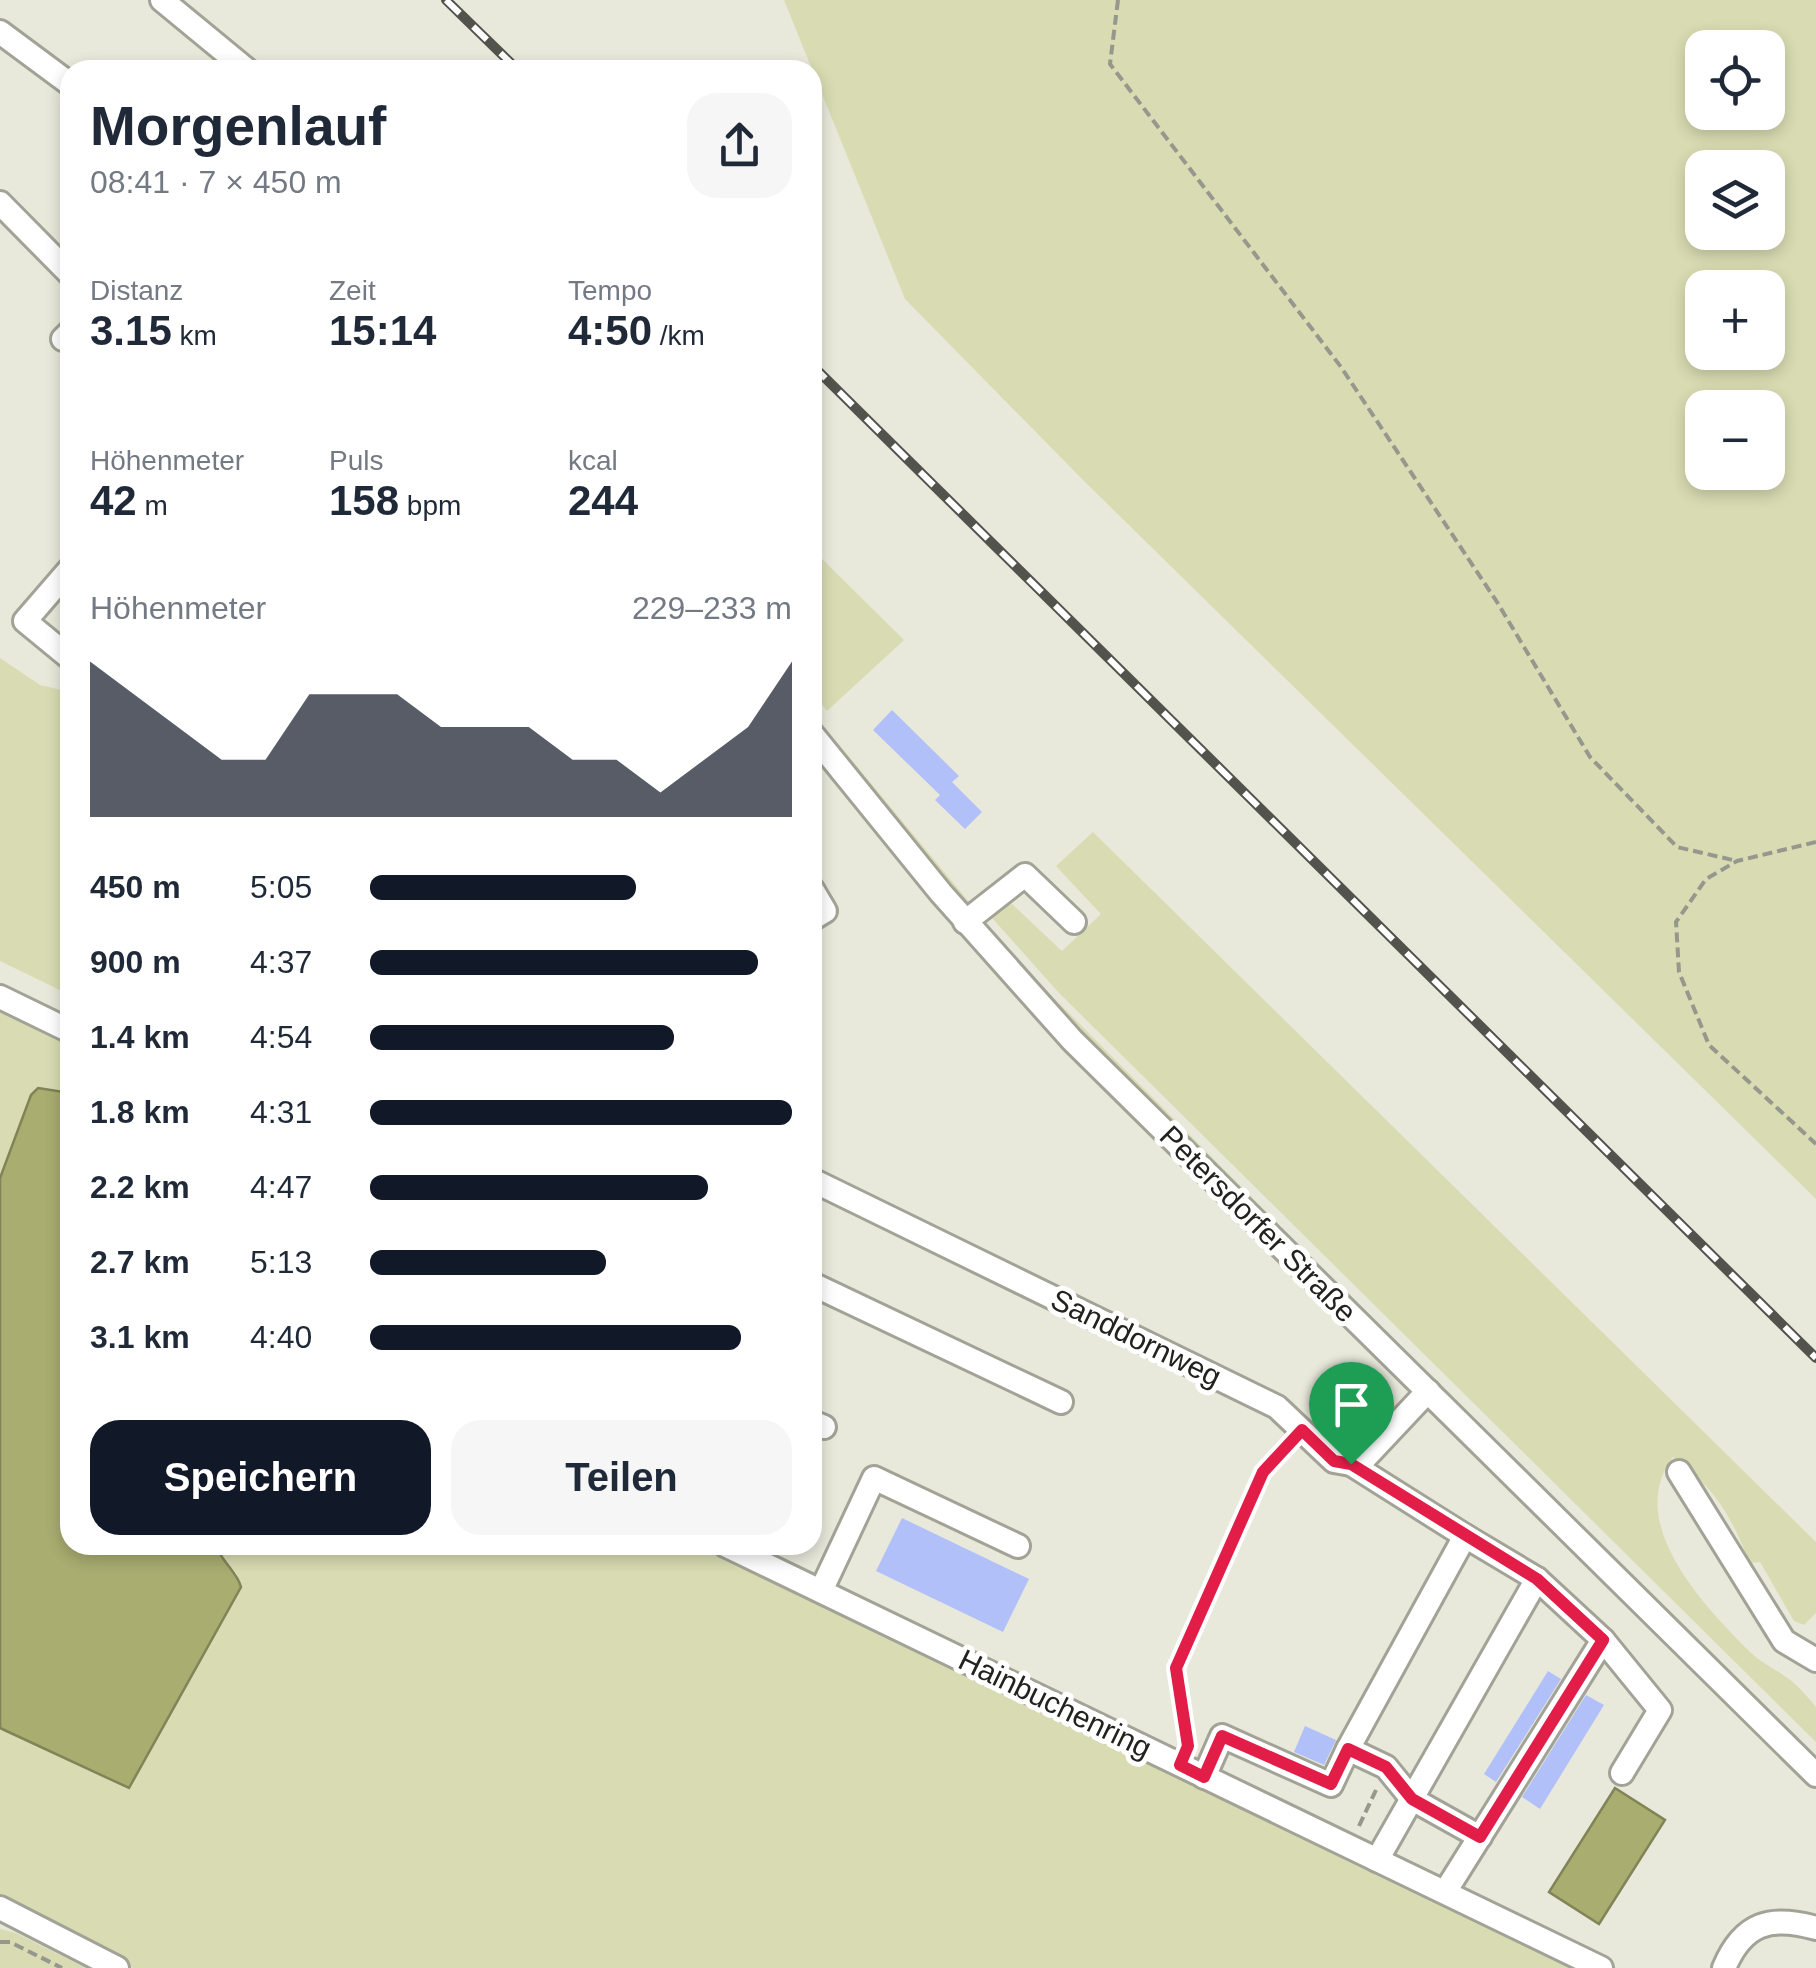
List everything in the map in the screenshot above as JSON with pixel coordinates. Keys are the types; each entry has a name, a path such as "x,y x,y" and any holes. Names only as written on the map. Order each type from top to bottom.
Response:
{"street":[{"path":"162,0 236,60"},
{"path":"0,32 60,77"},
{"path":"0,204 60,264"},
{"path":"60,581 26,621 60,650"},
{"name":"Petersdorfer Straße","path":"822,754 1072,1040 1816,1775"},
{"path":"966,922 1025,874 1074,922"},
{"path":"0,997 60,1026"},
{"name":"Sanddornweg","path":"822,1185 1277,1407 1334,1461 1351,1464 1537,1579 1603,1640 1660,1710 1622,1774"},
{"path":"822,1289 1062,1402"},
{"path":"1351,1464 1364,1458 1428,1391"},
{"path":"1678,1472 1784,1641 1816,1660"},
{"path":"821,1591 874,1478 1018,1546"},
{"path":"1204,1777 1222,1736 1331,1784 1464,1536"},
{"name":"Hainbuchenring","path":"746,1555 1601,1968"},
{"path":"1377,1860 1537,1579"},
{"path":"1444,1892 1603,1640"},
{"path":"1348,1749 1386,1767 1412,1799 1480,1837"},
{"path":"0,1908 116,1968"},
{"path":"1724,1968 1735,1942 1756,1926 1788,1922 1816,1928"}],"path":[{"path":"1118,0 1110,64 1341,367 1497,602 1590,757 1678,847 1737,862"},
{"path":"1816,842 1737,862 1706,879 1676,922 1679,972 1709,1045 1816,1144"},
{"path":"1180,1765 1188,1746 1176,1668 1263,1472 1302,1430"},
{"path":"1362,1820 1386,1767"},
{"path":"0,1942 10,1942 62,1968"}],"shaded area":[{"path":"784,0 1816,0 1816,1199 1083,480 905,299 822,94 822,60 808,60"},
{"path":"822,559 904,640 827,711 822,705"},
{"path":"0,658 40,685 60,690 60,990 0,961"},
{"path":"822,724 970,903 961,902 822,730"},
{"path":"1093,832 1816,1542 1816,1613 1804,1625 1794,1621 1760,1562 1750,1563 1728,1517 1701,1481 1673,1457 1660,1483 1658,1509 1676,1563 1713,1613 1755,1657 1793,1682 1816,1707 1816,1742 1059,993 992,918 996,911 1012,904 1062,951 1101,914 1056,866"},
{"path":"986,925 1301,1247 1816,1757 1816,1763 1049,1000 987,935"},
{"path":"0,1009 60,1037 60,1091 31,1095 0,1178"},
{"path":"38,1088 60,1091 60,1555 221,1555 241,1587 129,1788 0,1728 0,1178 31,1095"},
{"path":"221,1555 720,1555 1579,1968 133,1968 0,1900 0,1728 129,1787 237,1574"},
{"path":"1615,1788 1665,1820 1599,1924 1549,1892"},
{"path":"0,1929 16,1933 86,1968 0,1968"}],"building":[{"path":"892,710 959,776 952,782 982,812 965,829 935,800 940,795 873,730"},
{"path":"902,1518 1029,1579 1003,1632 876,1571"},
{"path":"1548,1671 1561,1679 1496,1782 1484,1774"},
{"path":"1586,1695 1604,1705 1540,1809 1522,1797"},
{"path":"1305,1726 1336,1740 1324,1765 1294,1752"}],"railway":[{"path":"446,0 508,60"},
{"path":"822,375 1816,1358"}],"route":[{"path":"1302,1430 1334,1461 1351,1464 1537,1579 1603,1640 1480,1837 1412,1799 1386,1767 1348,1749 1331,1784 1222,1736 1204,1777 1180,1765 1188,1746 1176,1668 1263,1472 1302,1430"}]}
